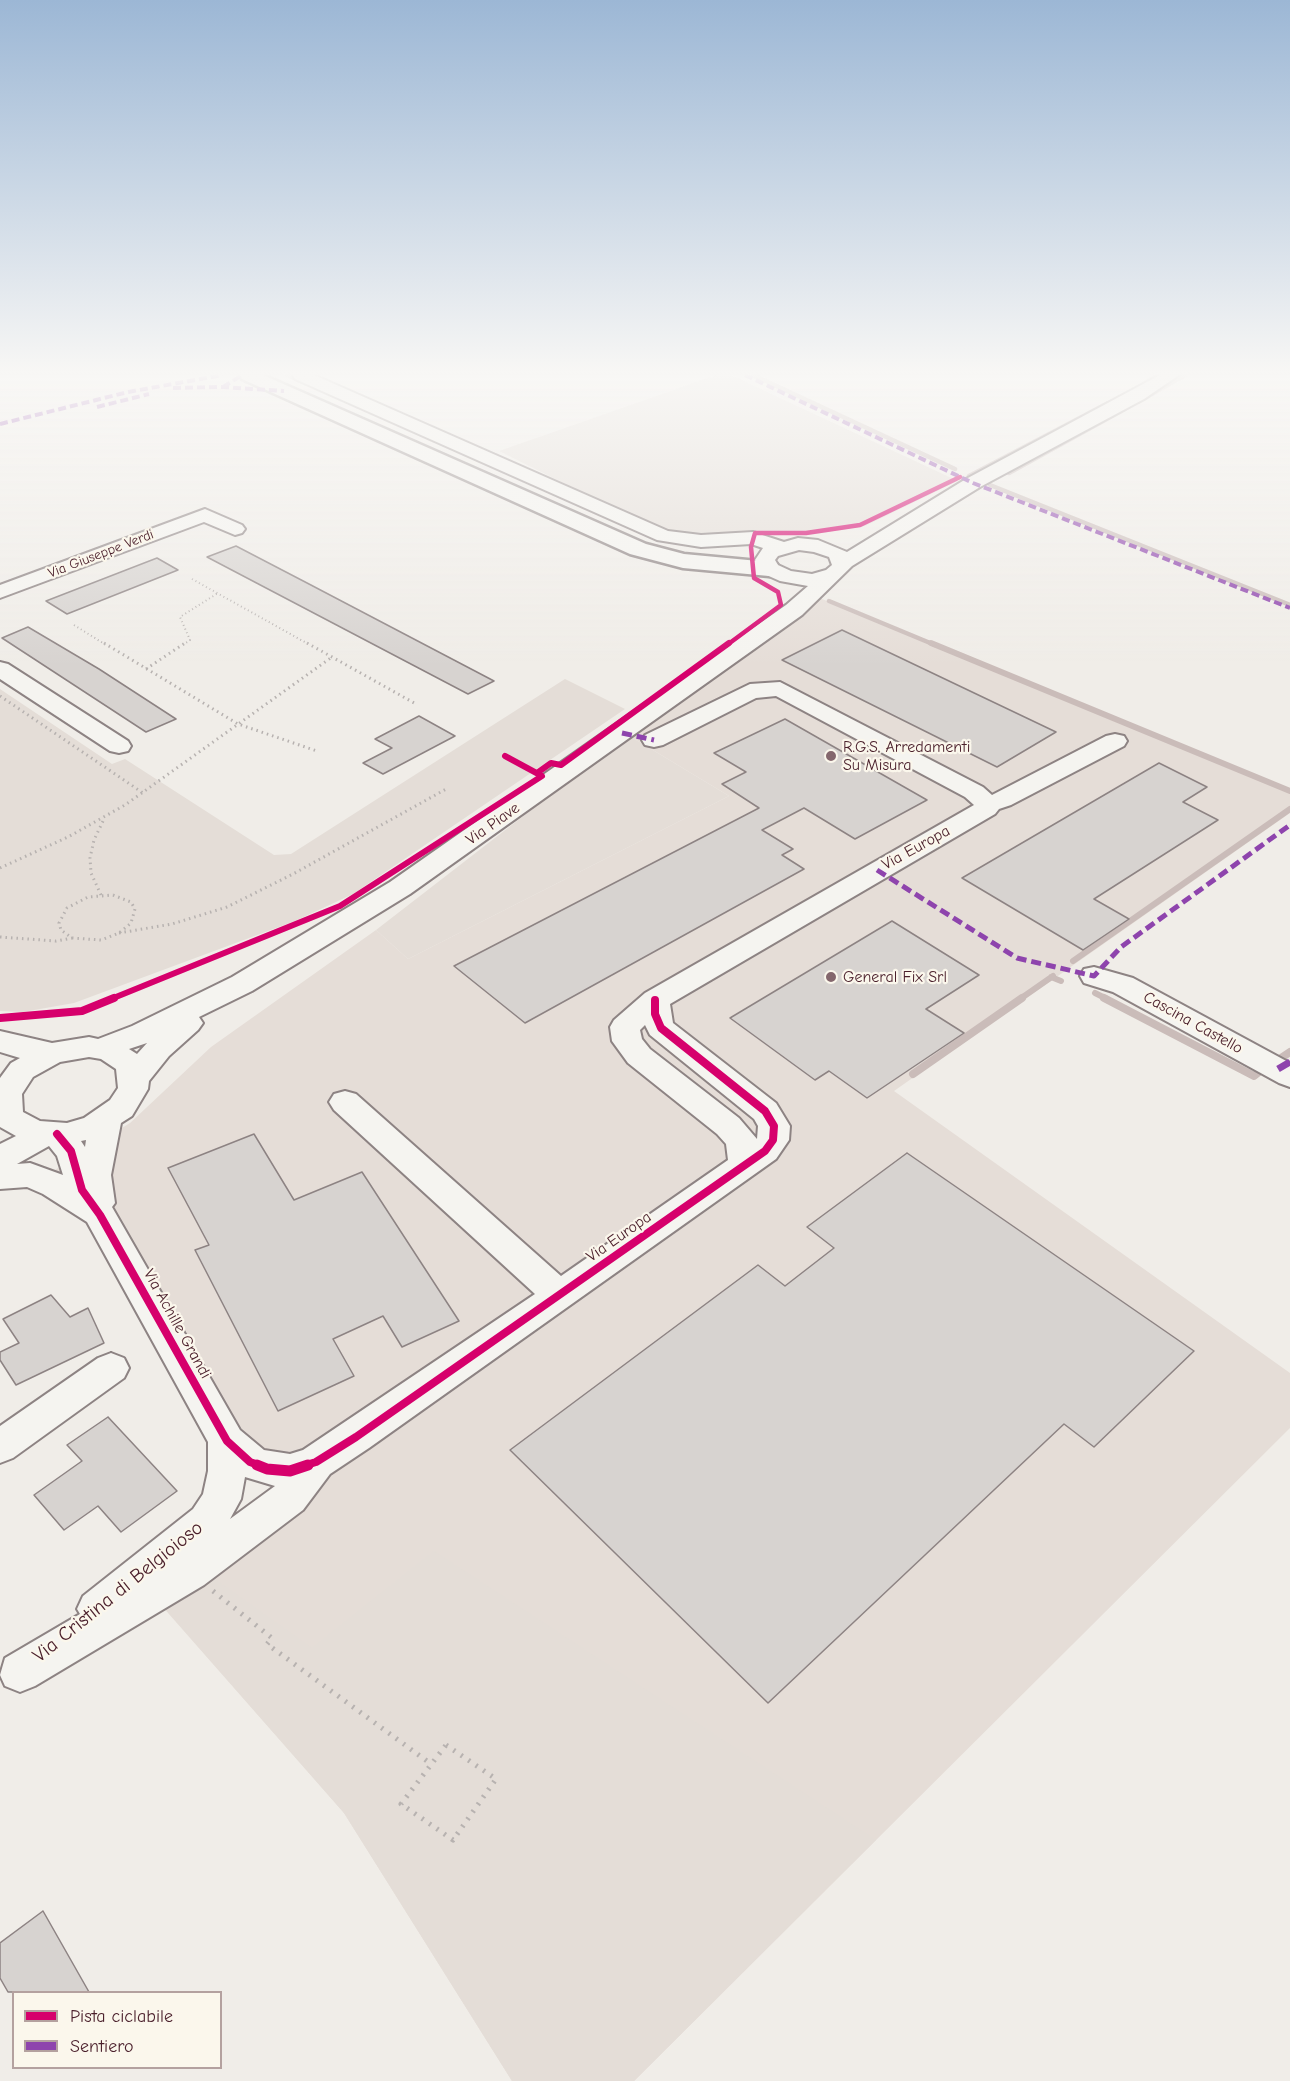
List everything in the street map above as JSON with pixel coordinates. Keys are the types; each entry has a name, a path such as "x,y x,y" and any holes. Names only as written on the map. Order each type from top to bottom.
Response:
{"highway":[{"path":"466,472 638,549 683,561 774,560"}],"street":[{"path":"519,472 664,537 701,541 753,538 774,560 798,594 799,601 794,610"},
{"path":"818,546 901,526 997,472"},
{"name":"Via Giuseppe Verdi","path":"0,592 205,515 235,529"},
{"name":"Via Piave","path":"134,1079 124,1059 100,1049 77,1048 52,1053 31,1064 4,1095 17,1124 51,1134 82,1130 106,1120 129,1098 134,1079 180,1029 242,984 400,888 794,610 838,569 901,526"},
{"path":"798,544 818,546 836,553 838,569 806,579 774,560 798,544"},
{"path":"0,669 119,746"},
{"path":"654,740 748,693 758,689 780,689 974,792 988,804"},
{"name":"Via Europa","path":"316,1462 356,1437 765,1151 773,1140 774,1126 765,1111 661,1028 655,1014 655,1000 986,809 988,804 1002,800 1115,741"},
{"name":"Cascina Castello","path":"1094,976 1123,985 1290,1076"},
{"name":"Via Piave","path":"100,1049 143,1033 242,984"},
{"path":"0,1041 52,1053"},
{"path":"345,1102 559,1295"},
{"name":"Via Achille Grandi","path":"100,1215 95,1175 106,1120"},
{"path":"0,1159 51,1134"},
{"name":"Via Achille Grandi","path":"51,1134 71,1151 77,1164 82,1190 100,1215 238,1452"},
{"path":"0,1177 30,1175 55,1185 74,1200 100,1215"},
{"path":"0,1447 111,1368"},
{"path":"238,1452 267,1468 290,1471 316,1462"},
{"name":"Via Cristina di Belgioioso","path":"202,1564 236,1517 238,1452"},
{"name":"Via Cristina di Belgioioso","path":"10,1679 207,1521 221,1499 227,1471 238,1452"},
{"name":"Via Cristina di Belgioioso","path":"10,1679 202,1564 290,1498 316,1462"}],"path":[{"path":"192,579 416,704"},
{"path":"146,669 190,640 180,616 218,593"},
{"path":"74,626 238,724 317,751"},
{"path":"0,868 105,818 332,657"},
{"path":"0,696 143,793"},
{"path":"0,937 56,941 72,938 95,940 119,933 172,924 227,907 293,874 448,788"},
{"path":"101,895 91,873 90,858 94,840 105,818"},
{"path":"72,938 61,930 59,923 61,915 77,902 101,895 124,898 135,909 136,916 119,933"},
{"path":"202,1564 272,1638 267,1644 431,1764"},
{"path":"446,1745 496,1779 453,1840 400,1804 431,1764 446,1745"}],"shaded area":[{"path":"541,472 939,472 958,481 865,526 810,535 668,535"},
{"path":"815,596 1290,793 1290,813 894,1091 1290,1373 1290,1428 634,2081 512,2081 344,1813 152,1594 285,1497 101,1218 50,1173 130,1123 211,1047 376,930 408,959 729,796 628,735"},
{"path":"565,679 625,709 353,894 295,921 74,1003 23,1012 0,1011 0,689 112,764 125,759 274,855 291,854"},
{"path":"628,735 729,796 408,959 376,930"},
{"path":"434,1551 876,1840 634,2081 512,2081 344,1813 161,1605 205,1572 312,1648"}],"building":[{"path":"236,546 494,681 468,694 207,557"},
{"path":"157,558 178,570 67,614 46,601"},
{"path":"28,627 99,669 176,719 146,732 2,638"},
{"path":"842,630 1056,732 997,767 782,660"},
{"path":"419,716 455,736 383,774 363,763 392,748 375,739"},
{"path":"785,719 927,800 855,839 804,808 762,830 793,849 782,855 804,869 525,1023 454,966 759,808 722,784 746,772 714,753"},
{"path":"1159,763 1207,787 1183,802 1218,820 1094,899 1129,919 1083,950 962,878"},
{"path":"892,921 979,975 926,1009 964,1033 867,1098 829,1071 815,1080 730,1018"},
{"path":"254,1134 294,1200 362,1172 459,1321 402,1347 383,1316 333,1339 354,1376 278,1411 195,1250 209,1245 168,1168"},
{"path":"907,1153 1194,1351 1094,1447 1064,1424 768,1703 510,1450 758,1265 785,1286 834,1248 807,1227"},
{"path":"51,1295 70,1317 88,1308 104,1343 16,1385 0,1360 0,1352 19,1343 3,1319"},
{"path":"108,1417 177,1491 121,1532 98,1506 64,1530 34,1495 82,1461 67,1445"},
{"path":"43,1911 88,1991 8,1992 0,1978 0,1943"}],"waterway":[{"path":"969,476 976,472"},
{"path":"990,485 1290,605"},
{"path":"829,601 935,645"},
{"path":"931,643 1290,791"},
{"path":"1073,961 1290,809"},
{"path":"1020,999 1051,977"},
{"path":"1051,977 1061,981"},
{"path":"1095,993 1107,999"},
{"path":"913,1074 1022,998"},
{"path":"1104,998 1254,1076 1259,1072"},
{"path":"1281,1058 1290,1052"}],"marked path":[{"path":"950,472 1290,608"},
{"path":"622,733 654,740"},
{"path":"877,870 1017,958 1094,976 1121,947 1290,825"},
{"path":"1278,1069 1290,1062"}],"cycle path":[{"path":"537,773 551,763 561,765 781,605 778,592 754,578 751,547 755,533 806,533 860,525 960,477"},
{"path":"0,1018 82,1011 340,906 542,776 505,756"},
{"path":"57,1134 71,1151 77,1165 82,1190 100,1215 227,1441 250,1462 267,1469 290,1471 316,1462 356,1437 765,1151 773,1140 774,1126 765,1111 661,1028 655,1014 655,1000"}],"place":[{"name":"R.G.S. Arredamenti Su Misura","path":"831,756"},
{"name":"General Fix Srl","path":"831,977"}]}
